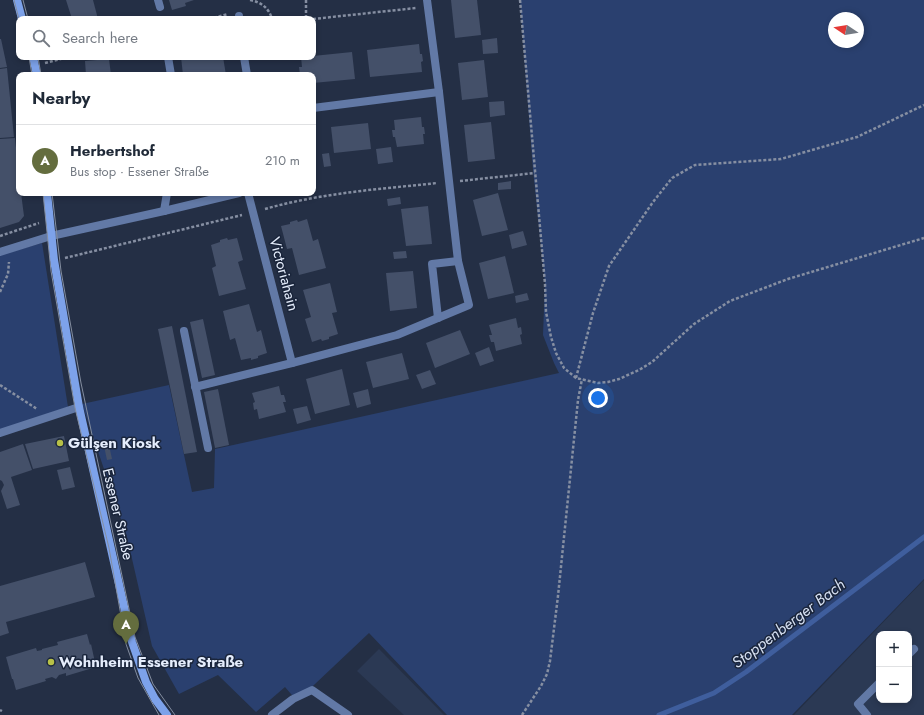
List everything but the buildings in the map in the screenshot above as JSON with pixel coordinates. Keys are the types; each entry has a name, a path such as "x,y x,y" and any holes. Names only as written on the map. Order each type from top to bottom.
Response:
{"main road":[{"path":"17,0 21,16"},
{"path":"34,61 36,72"},
{"name":"Essener Straße","path":"47,196 54,260 79,407 132,642 146,682 155,699 167,715"}],"street":[{"path":"195,387 292,363 397,334 469,306 458,261 428,4"},
{"path":"168,60 170,72"},
{"path":"244,60 246,72"},
{"path":"316,108 439,92"},
{"path":"164,211 166,196"},
{"path":"0,252 51,236 226,196"},
{"name":"Victoriahain","path":"249,196 292,363"},
{"path":"438,318 432,264 458,261"},
{"path":"184,331 208,448"},
{"path":"0,433 79,407"},
{"path":"867,715 858,704 876,686"},
{"path":"272,715 293,699 312,690 348,715"}],"path":[{"path":"250,0 255,1 265,7 271,16"},
{"path":"306,0 306,16"},
{"path":"520,0 546,312 556,353 564,368 576,378 598,383 619,379 652,362 694,324 730,301 788,279 924,238"},
{"path":"316,19 428,4"},
{"path":"576,378 593,313 609,266 653,202 672,178 695,165 731,164 781,159 857,137 924,105"},
{"path":"54,260 132,243 284,204 315,198 535,173"},
{"path":"0,236 49,220"},
{"path":"0,292 7,278 9,264"},
{"path":"522,715 541,686 547,674 550,661 578,400 582,379"},
{"path":"0,385 50,416"}],"shaded area":[{"path":"520,0 924,0 924,579 792,715 447,715 369,633 297,701 285,687 256,712 218,675 179,694 152,646 127,537 82,404 169,385 192,492 214,488 215,449 559,373 543,335 545,283 533,170"},
{"path":"42,243 68,407 0,430 0,255"},
{"path":"924,580 924,715 794,715"},
{"path":"379,649 444,715 404,715 357,671"}],"waterway":[{"name":"Stoppenberger Bach","path":"659,715 714,693 746,672 924,537"}],"tram line":[{"path":"14,0 18,16"},
{"path":"23,0 27,16"},
{"path":"30,60 32,72"},
{"path":"38,60 40,72"},
{"path":"43,196 51,271 75,408 109,548 126,644 138,678 159,715"},
{"path":"52,196 61,271 81,383 135,637 153,684 175,715"}],"place":[{"name":"Gülşen Kiosk","path":"60,443"},
{"name":"Herbertshof","path":"126,644"},
{"name":"Wohnheim Essener Straße","path":"51,662"}]}
